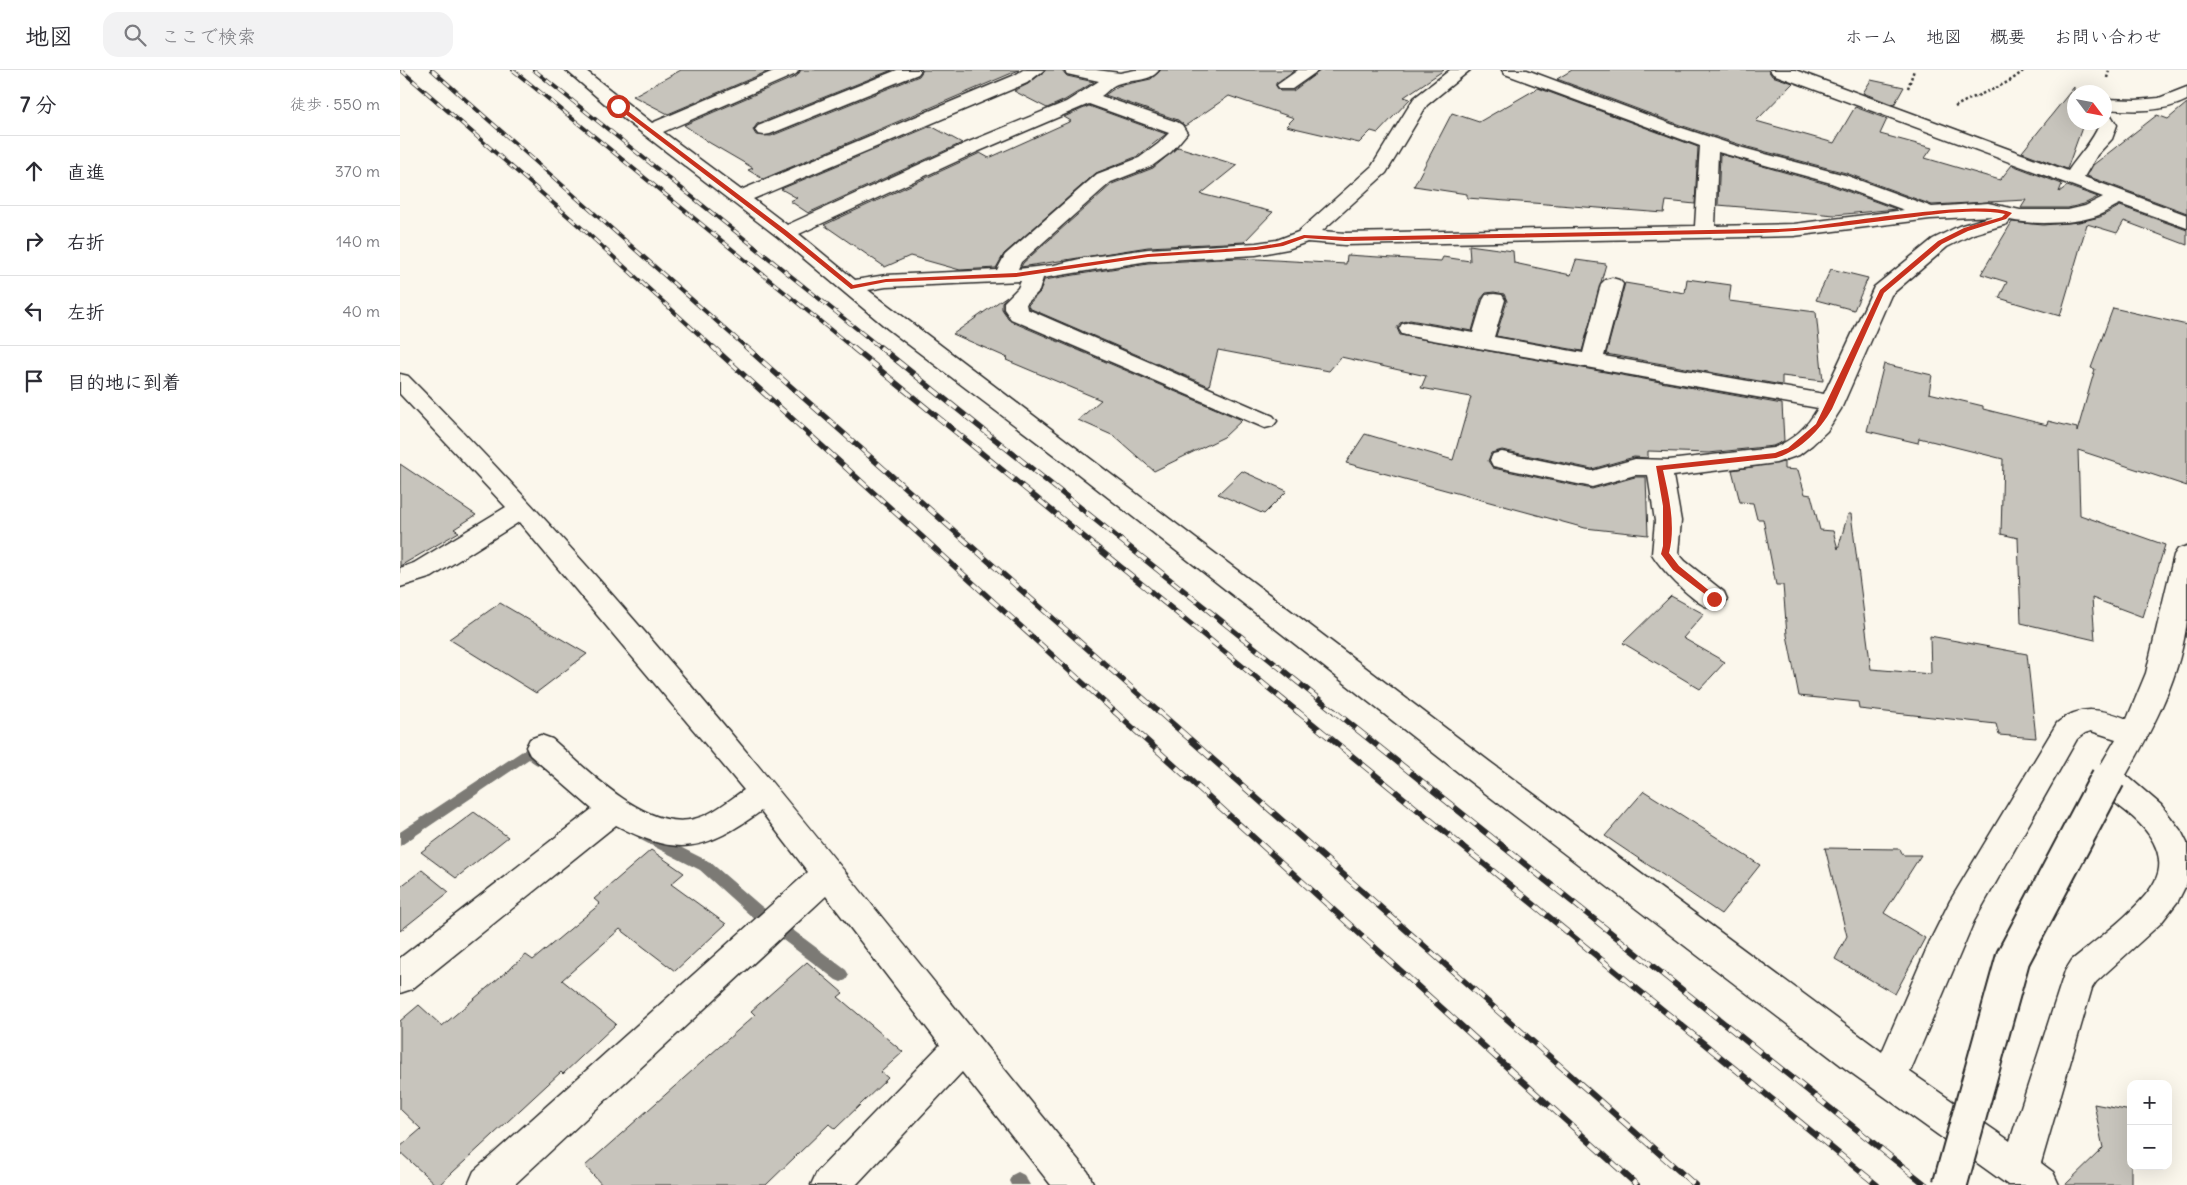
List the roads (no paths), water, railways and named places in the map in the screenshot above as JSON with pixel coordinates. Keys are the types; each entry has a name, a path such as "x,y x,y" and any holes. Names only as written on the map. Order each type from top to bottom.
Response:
{"street":[{"path":"650,131 790,70"},
{"path":"764,130 912,70"},
{"path":"739,198 1021,79 1034,70"},
{"path":"1073,70 1112,79 1127,79 1150,70"},
{"path":"1286,85 1310,70"},
{"path":"851,287 886,280 1004,276 1148,255 1256,249 1281,245 1304,236 1379,169 1420,102 1434,89 1461,70"},
{"path":"1511,70 1672,131 1838,179 1930,213"},
{"path":"1779,70 2187,222"},
{"path":"578,71 650,131 785,232 896,324 1068,452 1479,771 1889,1078 2030,1177 2077,982 2084,971 2144,918 2168,890 2179,885 2171,840 2175,828 2108,778"},
{"path":"785,232 997,136 1088,98 1112,79"},
{"path":"2112,104 2141,105 2172,100 2187,92"},
{"path":"1004,276 1012,259 1104,178 1116,172 1136,168 1174,141 1178,134 1176,129 1171,126 1088,98"},
{"path":"2073,179 2090,152 2105,135 2106,130"},
{"path":"1705,232 1709,142"},
{"path":"1304,236 1345,239 1794,230 1930,213 1988,209 2020,216 2068,216 2091,211 2118,197"},
{"path":"1502,460 1592,480 1635,468 1659,468 1776,456 1790,450 1819,426 1832,403 1882,292 1940,243 1966,230 2004,218 2009,213"},
{"path":"1034,273 1028,291 1015,302 1015,308 1019,314 1265,421"},
{"path":"1592,361 1612,284"},
{"path":"1482,341 1494,300"},
{"path":"1410,329 1832,403"},
{"path":"400,381 471,453 522,509 764,793 1075,1185"},
{"path":"1659,468 1667,506 1667,546 1665,554 1676,568 1714,599"},
{"path":"400,578 423,570 522,509"},
{"path":"1950,1185 2013,958 2108,778 2134,734 2154,690 2165,655 2187,555"},
{"path":"1889,1078 1947,941 1962,911 2067,731 2074,724 2084,719 2097,720 2134,734"},
{"path":"541,748 614,809 666,832 682,834 698,832 725,819 764,793"},
{"path":"400,978 614,809"},
{"path":"487,1184 828,874"},
{"path":"830,1185 963,1046"}],"waterway":[{"path":"400,840 530,751 541,761"},
{"path":"644,835 705,866 756,911 841,975"},
{"path":"1018,1181 1021,1185"}],"railway":[{"path":"401,70 585,231 715,349"},
{"path":"432,70 748,349"},
{"path":"513,70 854,349"},
{"path":"534,70 882,349"},
{"path":"713,347 1115,712"},
{"path":"746,347 1159,712"},
{"path":"852,347 1298,712"},
{"path":"880,347 1335,712"},
{"path":"1114,711 1637,1185"},
{"path":"1158,711 1695,1185"},
{"path":"1297,711 1877,1185"},
{"path":"1334,711 1926,1185"}]}
